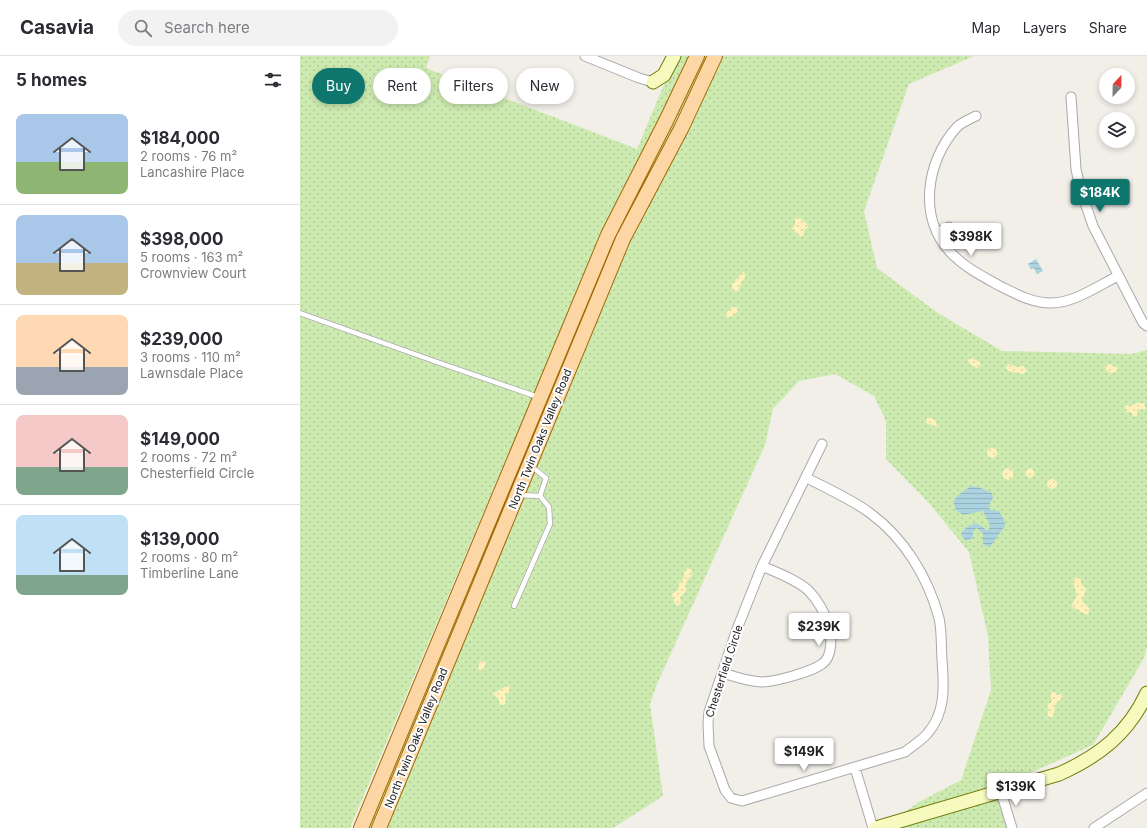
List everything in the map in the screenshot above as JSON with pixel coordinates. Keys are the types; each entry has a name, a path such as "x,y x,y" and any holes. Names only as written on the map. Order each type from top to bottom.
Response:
{"main road":[{"name":"North Twin Oaks Valley Road","path":"361,828 608,234 697,56"},
{"name":"North Twin Oaks Valley Road","path":"379,828 623,239 685,120 715,56"},
{"path":"463,624 463,606 480,563 478,549 487,544 501,515 516,498"}],"street":[{"path":"585,56 639,78 653,82 664,75 674,56"},
{"path":"1071,97 1076,169 1080,188 1093,226 1118,276 1147,326"},
{"path":"976,116 958,126 942,147 932,172 929,188 930,208 937,233 950,253 968,269 1019,296 1034,301 1052,303 1068,300 1118,276"},
{"path":"937,233 949,227"},
{"name":"Chesterfield Circle","path":"807,478 848,499 871,513 893,534 921,572 931,594 939,619 944,691 937,719 927,734 906,752 742,801 731,798 725,790 708,746 709,712 737,629 762,566 807,478 822,444"},
{"path":"723,673 742,679 762,682 783,679 823,664 829,654 831,633 826,618 816,600 808,591 790,578 762,566"},
{"path":"855,768 874,828 1059,774 1086,761 1100,752 1128,724 1141,706 1147,693"},
{"path":"1001,792 1012,828"},
{"path":"1094,828 1147,793"}],"lane":[{"path":"300,313 434,362 540,397"},
{"path":"530,464 546,478 540,496"},
{"path":"516,498 540,496"},
{"path":"514,606 550,524 549,507 540,496"}],"green space":[{"path":"300,56 430,56 426,68 373,68 373,104 431,104 431,70 439,73 439,104 508,104 508,99 516,103 516,104 520,104 637,149 676,56 974,56 909,84 864,211 877,268 938,313 1002,351 1132,354 1147,350 1147,647 1144,658 1093,745 971,799 1000,791 1012,828 878,828 886,825 919,802 961,780 991,690 988,636 969,552 928,502 886,459 886,421 874,396 835,374 799,381 773,409 765,445 657,684 650,704 663,796 613,828 360,828 612,209 350,828 300,828"}],"sand":[{"path":"798,217 807,224 808,227 804,230 804,234 801,237 792,229 795,225 795,220"},
{"path":"743,272 745,274 745,278 738,291 733,291 732,284"},
{"path":"732,307 737,307 738,312 728,318 725,314"},
{"path":"971,358 980,362 980,367 977,368 970,364 968,360"},
{"path":"1008,364 1017,367 1024,366 1027,371 1023,374 1008,371 1006,368"},
{"path":"1110,364 1118,368 1116,372 1111,373 1106,370 1105,366"},
{"path":"1136,403 1143,403 1146,408 1144,410 1137,409 1138,415 1134,417 1131,412 1126,412 1125,407 1127,405 1132,406"},
{"path":"927,418 932,418 935,420 937,425 936,427 926,423"},
{"path":"990,448 994,448 996,449 996,457 990,458 987,455 987,451"},
{"path":"1030,468 1035,473 1030,478 1025,473"},
{"path":"1006,469 1010,469 1012,470 1012,478 1006,479 1003,476 1003,472"},
{"path":"1050,479 1054,479 1056,480 1056,488 1050,489 1047,486 1047,482"},
{"path":"688,568 691,570 692,575 686,582 686,591 680,597 681,603 678,606 675,604 672,594 678,590 679,583 683,580 685,570"},
{"path":"1076,577 1081,579 1081,584 1086,589 1082,601 1089,608 1089,613 1087,615 1071,606 1077,596 1073,582"},
{"path":"480,661 484,661 486,664 482,671 478,669"},
{"path":"506,686 509,687 510,691 505,695 506,704 501,705 499,703 499,698 493,694"},
{"path":"1054,692 1057,695 1061,694 1063,697 1055,705 1054,715 1051,718 1047,715 1049,709 1047,705 1052,701 1050,693"}],"water":[{"path":"1036,259 1043,271 1037,274 1034,268 1031,269 1028,264"},
{"path":"971,486 981,488 992,493 993,498 988,507 991,510 999,511 1004,520 1005,526 992,544 988,547 983,544 983,534 977,528 973,530 973,538 965,541 961,533 973,524 979,525 986,530 989,529 989,523 983,511 963,515 956,510 953,502 957,496"}]}
